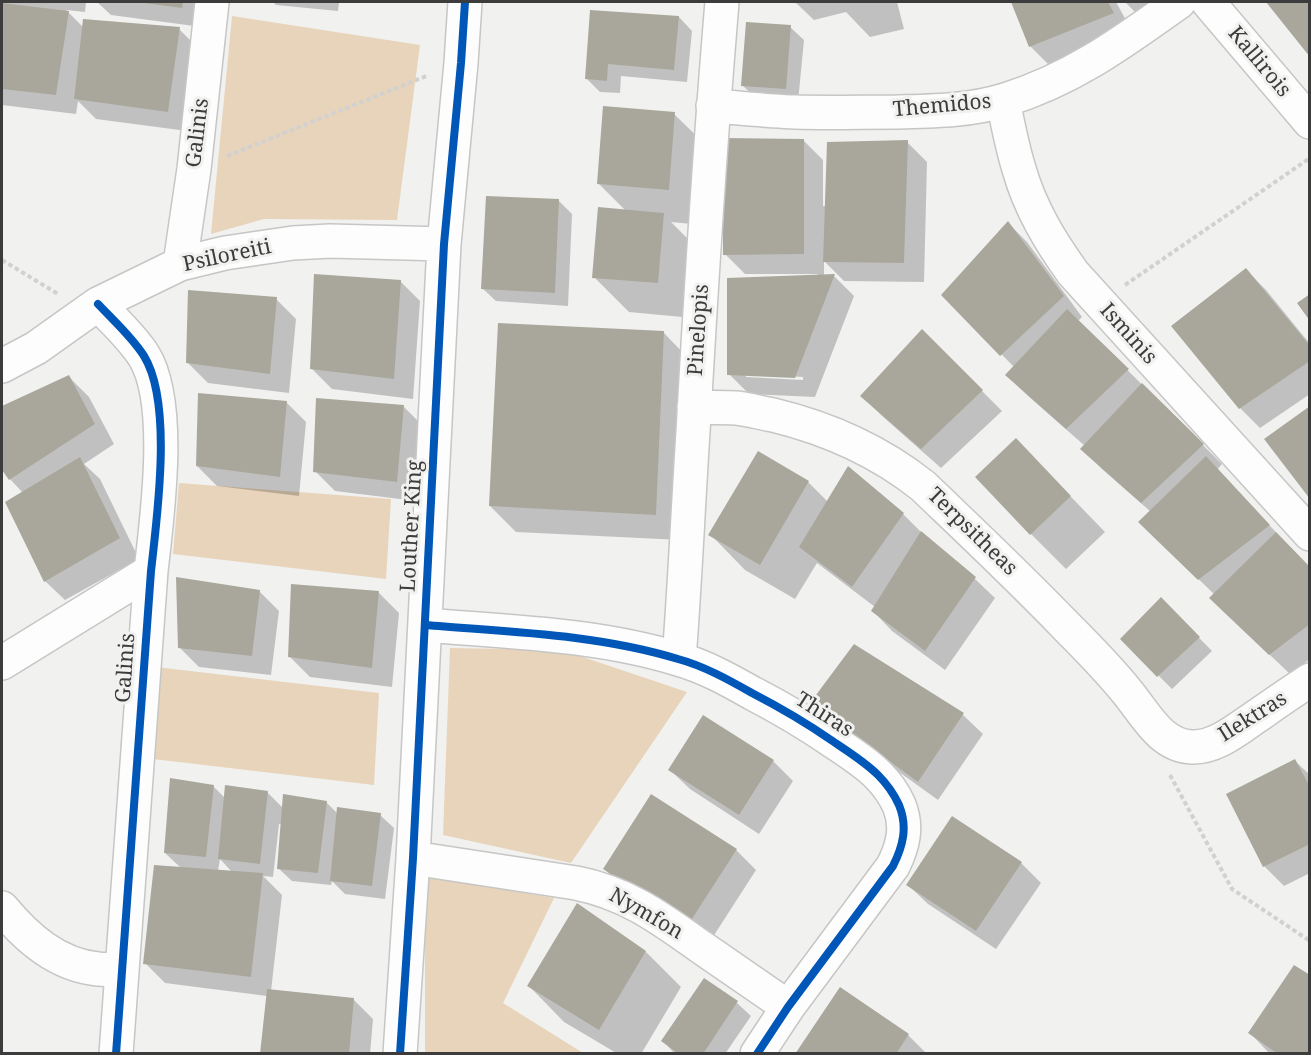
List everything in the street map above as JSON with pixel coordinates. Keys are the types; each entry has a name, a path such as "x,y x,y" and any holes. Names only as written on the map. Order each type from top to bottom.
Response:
{"street":[{"name":"Galinis","path":"180,264 194,169 212,2"},
{"name":"Louther King","path":"400,1053 413,858 444,244 465,2"},
{"name":"Pinelopis","path":"679,659 713,106 722,2"},
{"name":"Themidos","path":"713,106 793,112 947,110 973,107 1036,89 1080,69 1179,2"},
{"name":"Kallirois","path":"1208,2 1310,122"},
{"name":"Isminis","path":"1003,100 1018,169 1035,212 1058,252 1073,273 1310,534"},
{"name":"Psiloreiti","path":"2,366 36,348 92,308 180,264 225,253 293,243 330,241 444,244"},
{"name":"Galinis","path":"92,308 134,342 145,357 153,374 161,429 157,515 116,1053"},
{"name":"Terpsitheas","path":"694,407 737,408 805,424 876,454 907,473 1024,582 1099,659 1158,732 1181,744"},
{"path":"2,663 151,571"},
{"name":"Thiras","path":"425,625 595,640 679,659 708,670 791,714 858,758 878,775 891,791 900,807 904,826 900,851 893,866 788,1007 757,1053"},
{"name":"Ilektras","path":"1181,744 1210,744 1227,736 1310,680"},
{"name":"Nymfon","path":"413,858 594,886 611,892 658,917 788,1007"},
{"path":"2,908 19,929 58,958 96,969 121,969"}],"path":[{"path":"194,169 461,63"},
{"path":"1100,303 1310,158"},
{"path":"2,260 92,308"},
{"path":"1181,744 1165,764 1232,889 1310,941"}],"shaded area":[{"path":"232,16 420,45 397,220 264,219 211,234"},
{"path":"179,483 391,499 386,579 173,554"},
{"path":"450,648 562,650 687,692 571,863 443,835"},
{"path":"156,667 379,693 374,785 153,759"},
{"path":"425,876 554,898 503,1003 583,1053 425,1053"}],"building":[{"path":"144,2 183,2 182,8"},
{"path":"1011,2 1108,2 1114,13 1029,47"},
{"path":"1266,2 1310,2 1310,57"},
{"path":"2,3 69,11 56,95 2,89"},
{"path":"590,10 679,16 674,70 608,64 607,81 585,79"},
{"path":"83,19 180,27 168,112 74,99"},
{"path":"746,22 791,25 786,89 741,86"},
{"path":"603,106 675,112 669,190 597,184"},
{"path":"723,138 804,139 804,254 723,255"},
{"path":"908,140 904,263 823,262 827,142"},
{"path":"486,196 559,199 555,293 481,289"},
{"path":"598,207 664,213 658,283 592,278"},
{"path":"1008,221 1064,296 1000,356 941,295"},
{"path":"1246,268 1310,346 1310,361 1239,409 1171,326"},
{"path":"314,274 401,280 394,379 310,369"},
{"path":"835,274 795,378 727,375 727,278"},
{"path":"188,290 277,297 270,374 186,363"},
{"path":"1310,294 1310,321 1297,303"},
{"path":"1067,309 1129,369 1066,429 1005,375"},
{"path":"498,323 664,331 656,515 489,506"},
{"path":"922,329 983,390 921,449 860,396"},
{"path":"69,375 95,424 9,480 2,470 2,406"},
{"path":"1142,383 1204,444 1141,503 1080,449"},
{"path":"198,393 287,401 280,477 196,466"},
{"path":"316,398 404,405 397,482 313,472"},
{"path":"1310,406 1310,499 1264,439"},
{"path":"1016,438 1071,496 1030,535 975,477"},
{"path":"758,451 809,481 760,565 708,535"},
{"path":"1206,456 1270,525 1198,580 1138,522"},
{"path":"80,457 120,538 44,582 5,502"},
{"path":"848,466 904,513 852,587 799,547"},
{"path":"921,531 976,577 925,651 871,611"},
{"path":"1276,532 1310,567 1310,624 1269,655 1209,598"},
{"path":"176,577 260,590 252,656 178,648"},
{"path":"291,584 379,591 372,668 288,657"},
{"path":"1161,597 1200,637 1157,677 1120,639"},
{"path":"854,644 964,713 918,782 810,703"},
{"path":"703,715 774,760 739,815 668,770"},
{"path":"1295,759 1310,787 1310,844 1263,867 1226,794"},
{"path":"170,778 214,785 206,857 164,853"},
{"path":"225,785 268,791 260,864 218,859"},
{"path":"283,794 327,801 318,873 277,869"},
{"path":"651,794 737,849 688,925 603,869"},
{"path":"337,807 381,813 372,886 330,881"},
{"path":"952,816 1022,862 976,931 906,885"},
{"path":"154,865 263,873 251,977 143,964"},
{"path":"577,903 646,951 599,1030 527,986"},
{"path":"1294,965 1310,975 1310,1054 1278,1054 1248,1033"},
{"path":"704,978 738,1001 703,1054 679,1054 661,1041"},
{"path":"840,987 909,1034 896,1054 795,1054"},
{"path":"267,989 354,998 349,1054 260,1054"}],"cycle path":[{"path":"400,1054 413,858 444,244 465,2"},
{"path":"98,304 144,356 153,377 161,430 157,521 151,571 116,1054"},
{"path":"425,625 584,639 616,644 688,662 725,678 821,733 878,775 893,793 902,813 904,829 902,844 893,866 788,1007 757,1054"}]}
